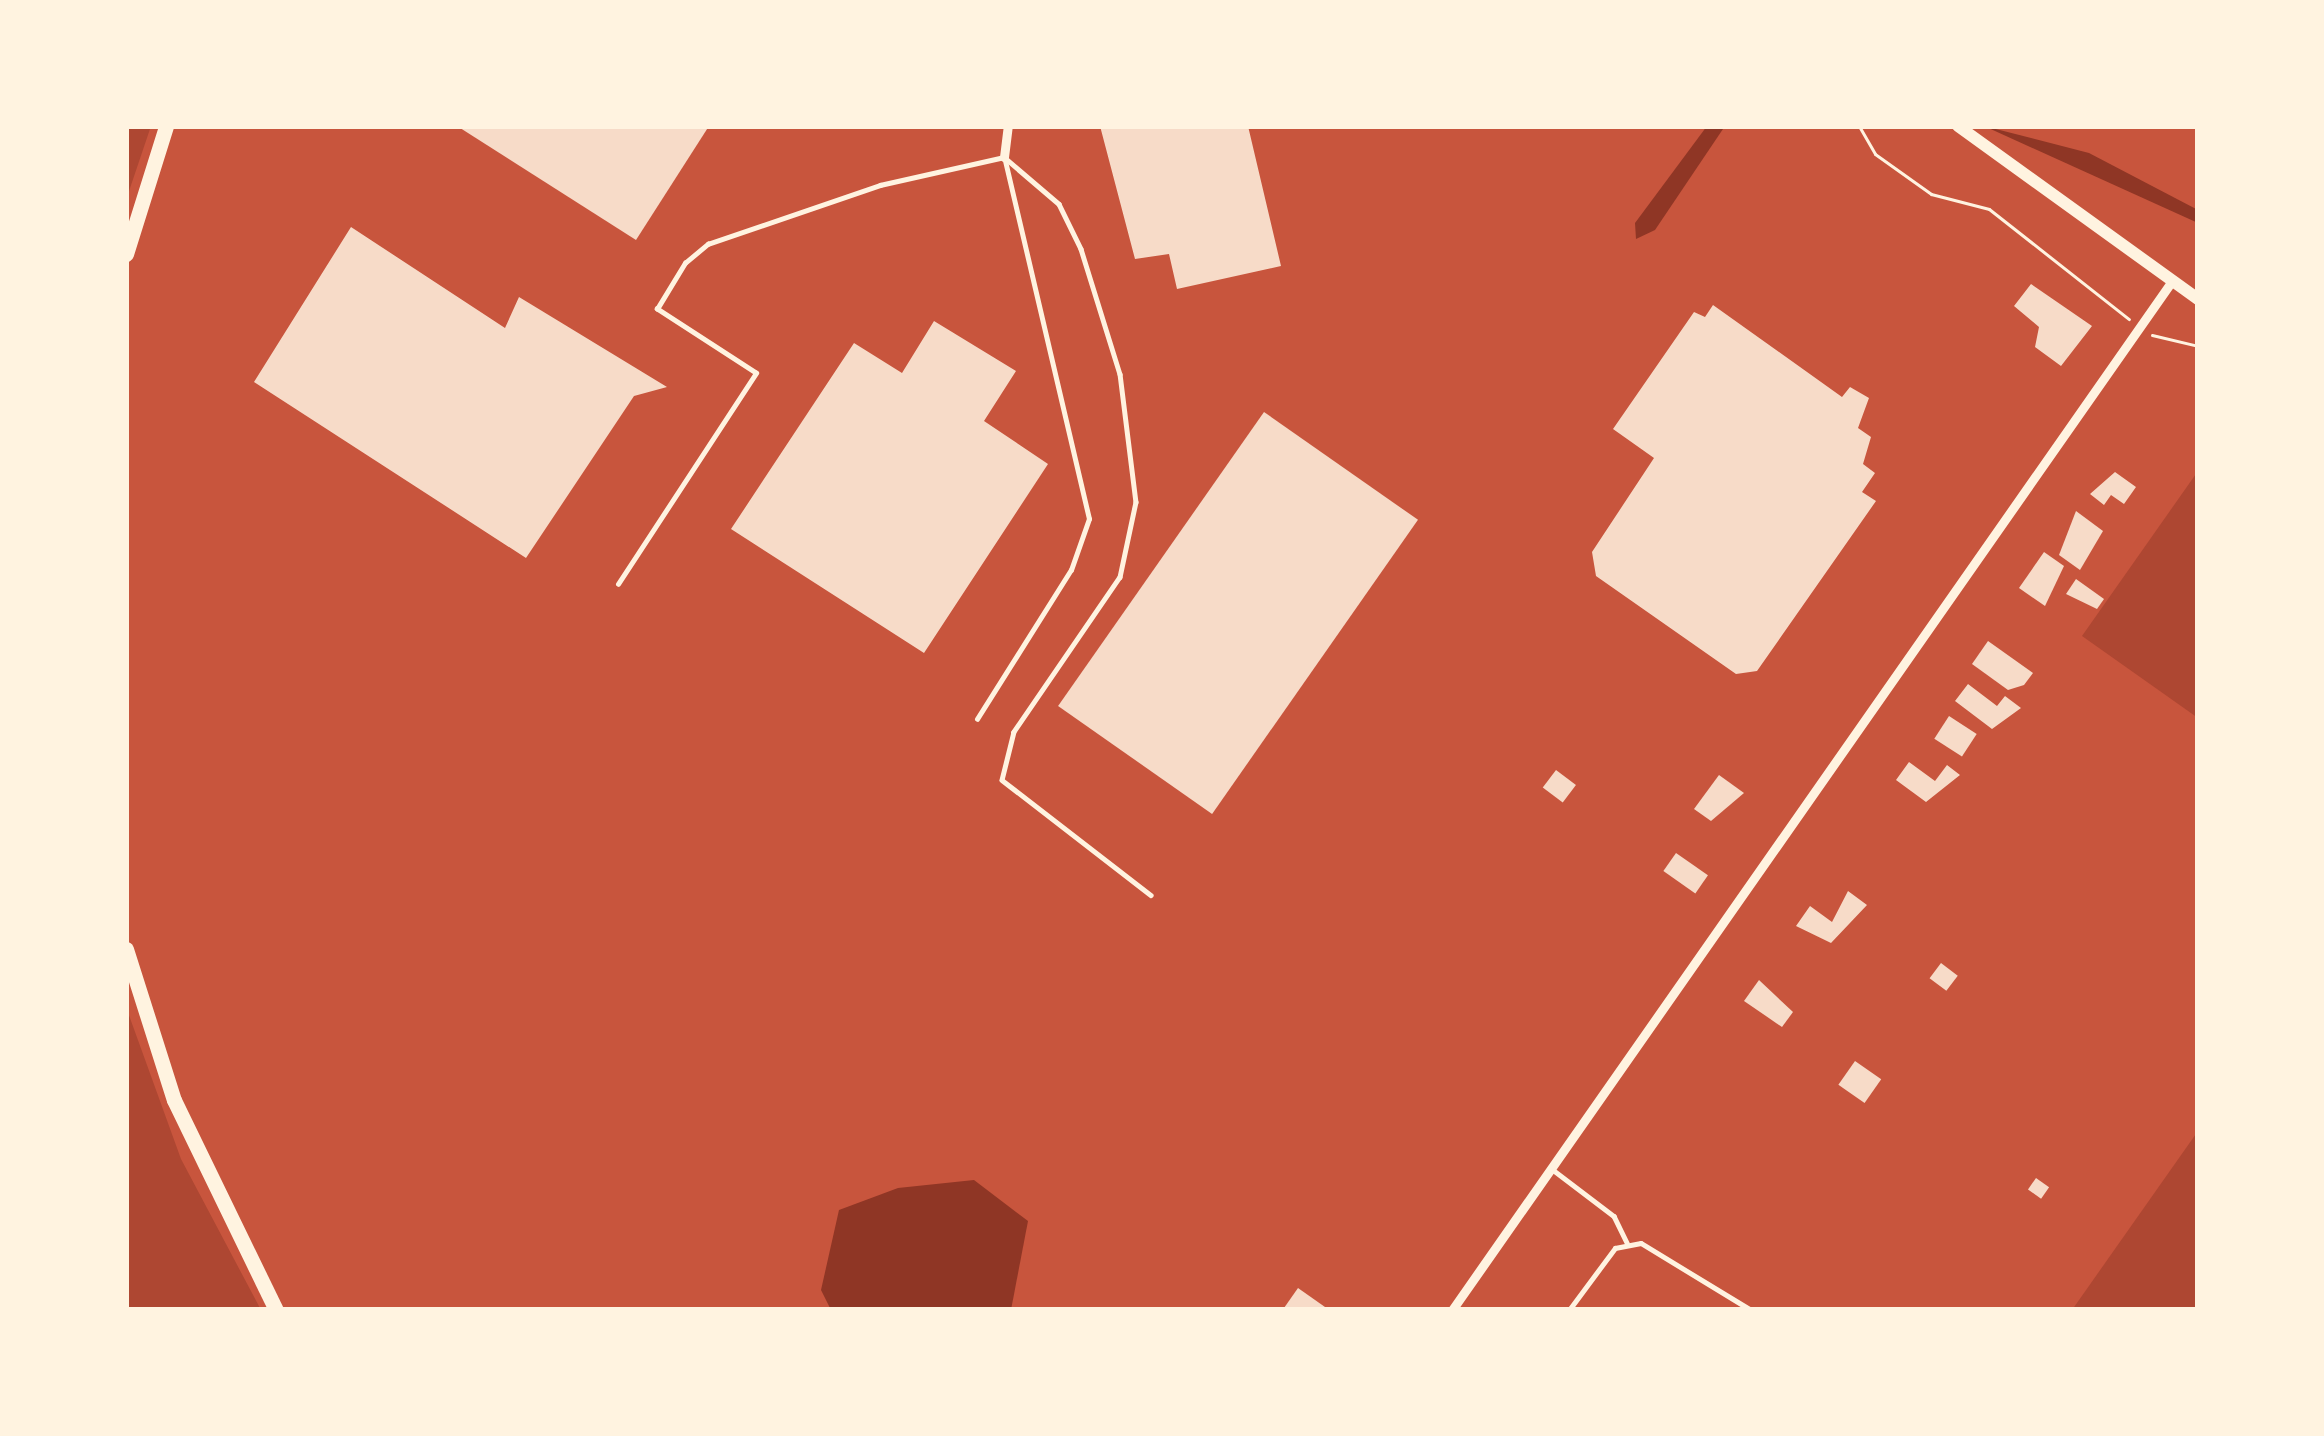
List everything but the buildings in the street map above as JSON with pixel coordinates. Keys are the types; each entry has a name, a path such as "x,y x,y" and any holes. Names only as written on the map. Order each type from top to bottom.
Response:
{"highway":[{"path":"126,254 166,126"},
{"path":"126,949 174,1100 276,1310"}],"main road":[{"path":"1958,126 2198,299"}],"street":[{"path":"1004,157 1008,126"},
{"path":"1451,1310 2172,281"}],"lane":[{"path":"618,584 756,373 657,309 685,263 708,244 880,185 1004,157"},
{"path":"977,719 1071,570 1089,519 1004,157"},
{"path":"1004,157 1059,204 1081,249 1120,374 1136,502 1120,577 1014,732 1002,780 1151,895"},
{"path":"1550,1167 1614,1216 1627,1243"},
{"path":"1569,1310 1627,1243"},
{"path":"1627,1243 1657,1247 1751,1310"}],"path":[{"path":"1859,126 1875,154 1930,194 1989,209 2141,327 2198,346"}],"shaded area":[{"path":"126,126 151,126 126,200"},
{"path":"1707,126 1725,126 1655,230 1636,239 1635,223"},
{"path":"1984,126 2089,153 2198,210 2198,223"},
{"path":"2198,471 2198,718 2082,636"},
{"path":"126,1007 181,1159 261,1310 126,1310"},
{"path":"2198,1131 2198,1310 2072,1310"},
{"path":"974,1180 1028,1221 1011,1310 831,1310 821,1290 839,1210 898,1188"}]}
